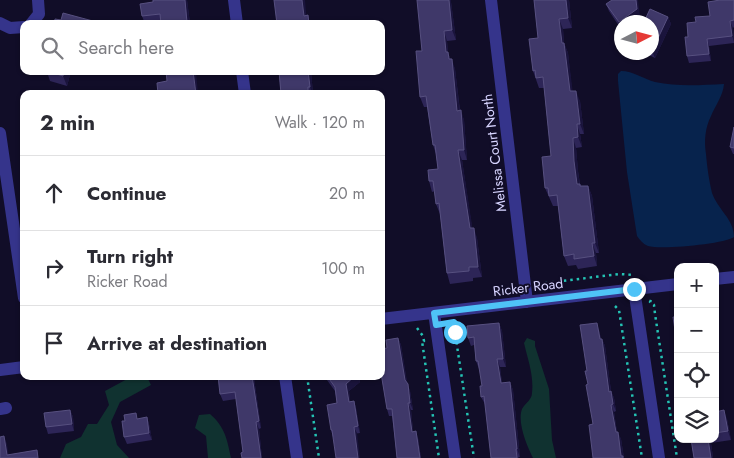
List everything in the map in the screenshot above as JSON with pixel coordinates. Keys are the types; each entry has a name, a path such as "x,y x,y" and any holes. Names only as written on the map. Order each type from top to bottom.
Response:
{"street":[{"path":"34,20 39,14 38,0"},
{"path":"234,0 236,20"},
{"name":"Melissa Court North","path":"490,0 527,302"},
{"path":"1,26 20,27"},
{"path":"243,75 244,90"},
{"path":"0,133 20,270"},
{"path":"719,279 734,277"},
{"name":"Ricker Road","path":"385,319 435,319 527,302 674,284"},
{"path":"634,289 659,458"},
{"path":"435,319 455,458"},
{"path":"0,370 20,368"},
{"path":"286,380 297,458"}],"path":[{"path":"525,286 619,274 642,277"},
{"path":"652,298 650,302 654,305 677,458"},
{"path":"612,304 619,310 642,458"},
{"path":"440,458 422,341 424,341 423,336 416,327 435,319 455,323 460,322"},
{"path":"455,323 474,458"},
{"path":"308,380 319,458"}],"green space":[{"path":"527,338 535,341 549,389 552,440 556,458 533,458 522,427 522,409 532,395 532,380 524,343"},
{"path":"125,380 148,380 151,385 120,402 111,422 117,445 129,458 60,458 66,444 81,437 88,424 97,424 109,405 105,391"},
{"path":"210,414 219,424 227,439 231,458 208,458 206,436 195,428 199,415"}],"water":[{"path":"621,71 630,72 664,84 724,84 721,97 707,125 705,149 712,193 729,220 734,237 706,244 655,247 643,243 637,236 627,172 618,81 618,74"}],"building":[{"path":"153,0 185,0 187,20 161,20 160,14 142,16 140,4 153,2"},
{"path":"274,0 302,0 304,16 308,15 309,20 276,20"},
{"path":"417,0 449,0 452,30 444,31 446,52 448,52 449,59 452,59 457,111 461,110 464,150 458,150 470,228 474,228 478,267 469,267 469,271 447,273 439,203 436,204 433,181 429,181 428,170 438,169 426,96 420,97 416,51 422,51"},
{"path":"534,0 566,0 568,18 559,19 570,91 576,91 580,124 577,124 578,137 573,138 574,161 577,184 588,186 595,243 592,243 594,256 574,259 574,254 564,256 557,195 549,196 548,188 545,188 542,157 551,156 543,77 536,78 535,70 533,71 529,39 538,38"},
{"path":"612,0 636,0 637,9 629,15 614,15 606,4"},
{"path":"734,0 734,20 730,21 732,36 707,39 709,54 687,56 685,37 688,37 687,23 696,22 695,17 710,16 708,2"},
{"path":"650,9 668,17 659,36 659,15 647,15"},
{"path":"63,13 89,20 61,20"},
{"path":"166,75 194,75 195,90 158,90 157,83 167,81"},
{"path":"279,75 308,75 310,87 308,87 308,90 281,90"},
{"path":"734,127 734,148 730,147"},
{"path":"499,323 503,359 497,359 501,383 510,382 517,458 491,458 484,396 481,397 480,386 482,386 478,361 476,361 474,337 468,338 467,326"},
{"path":"597,323 600,339 602,339 616,432 618,432 621,456 623,458 593,458 589,425 593,424 586,385 588,384 585,371 587,371 580,325"},
{"path":"398,338 405,380 408,384 410,403 408,403 412,432 416,431 420,458 397,458 392,409 387,409 382,380 385,380 386,340"},
{"path":"218,380 253,380 259,421 256,422 261,458 242,458 241,453 243,452 235,392 220,394"},
{"path":"330,380 350,380 346,384 349,402 354,401 358,426 354,427 358,458 336,458 327,405 337,403 335,387"},
{"path":"70,410 72,424 46,427 44,413"},
{"path":"724,410 728,431 719,432 719,411"},
{"path":"136,413 137,419 147,417 149,433 124,437 122,421 125,421 124,415"},
{"path":"4,436 7,455 37,450 38,458 0,458 0,437"},
{"path":"692,443 709,443 711,458 694,458"}],"route":[{"path":"455,332 454,322 436,325 434,313 634,289"}]}
